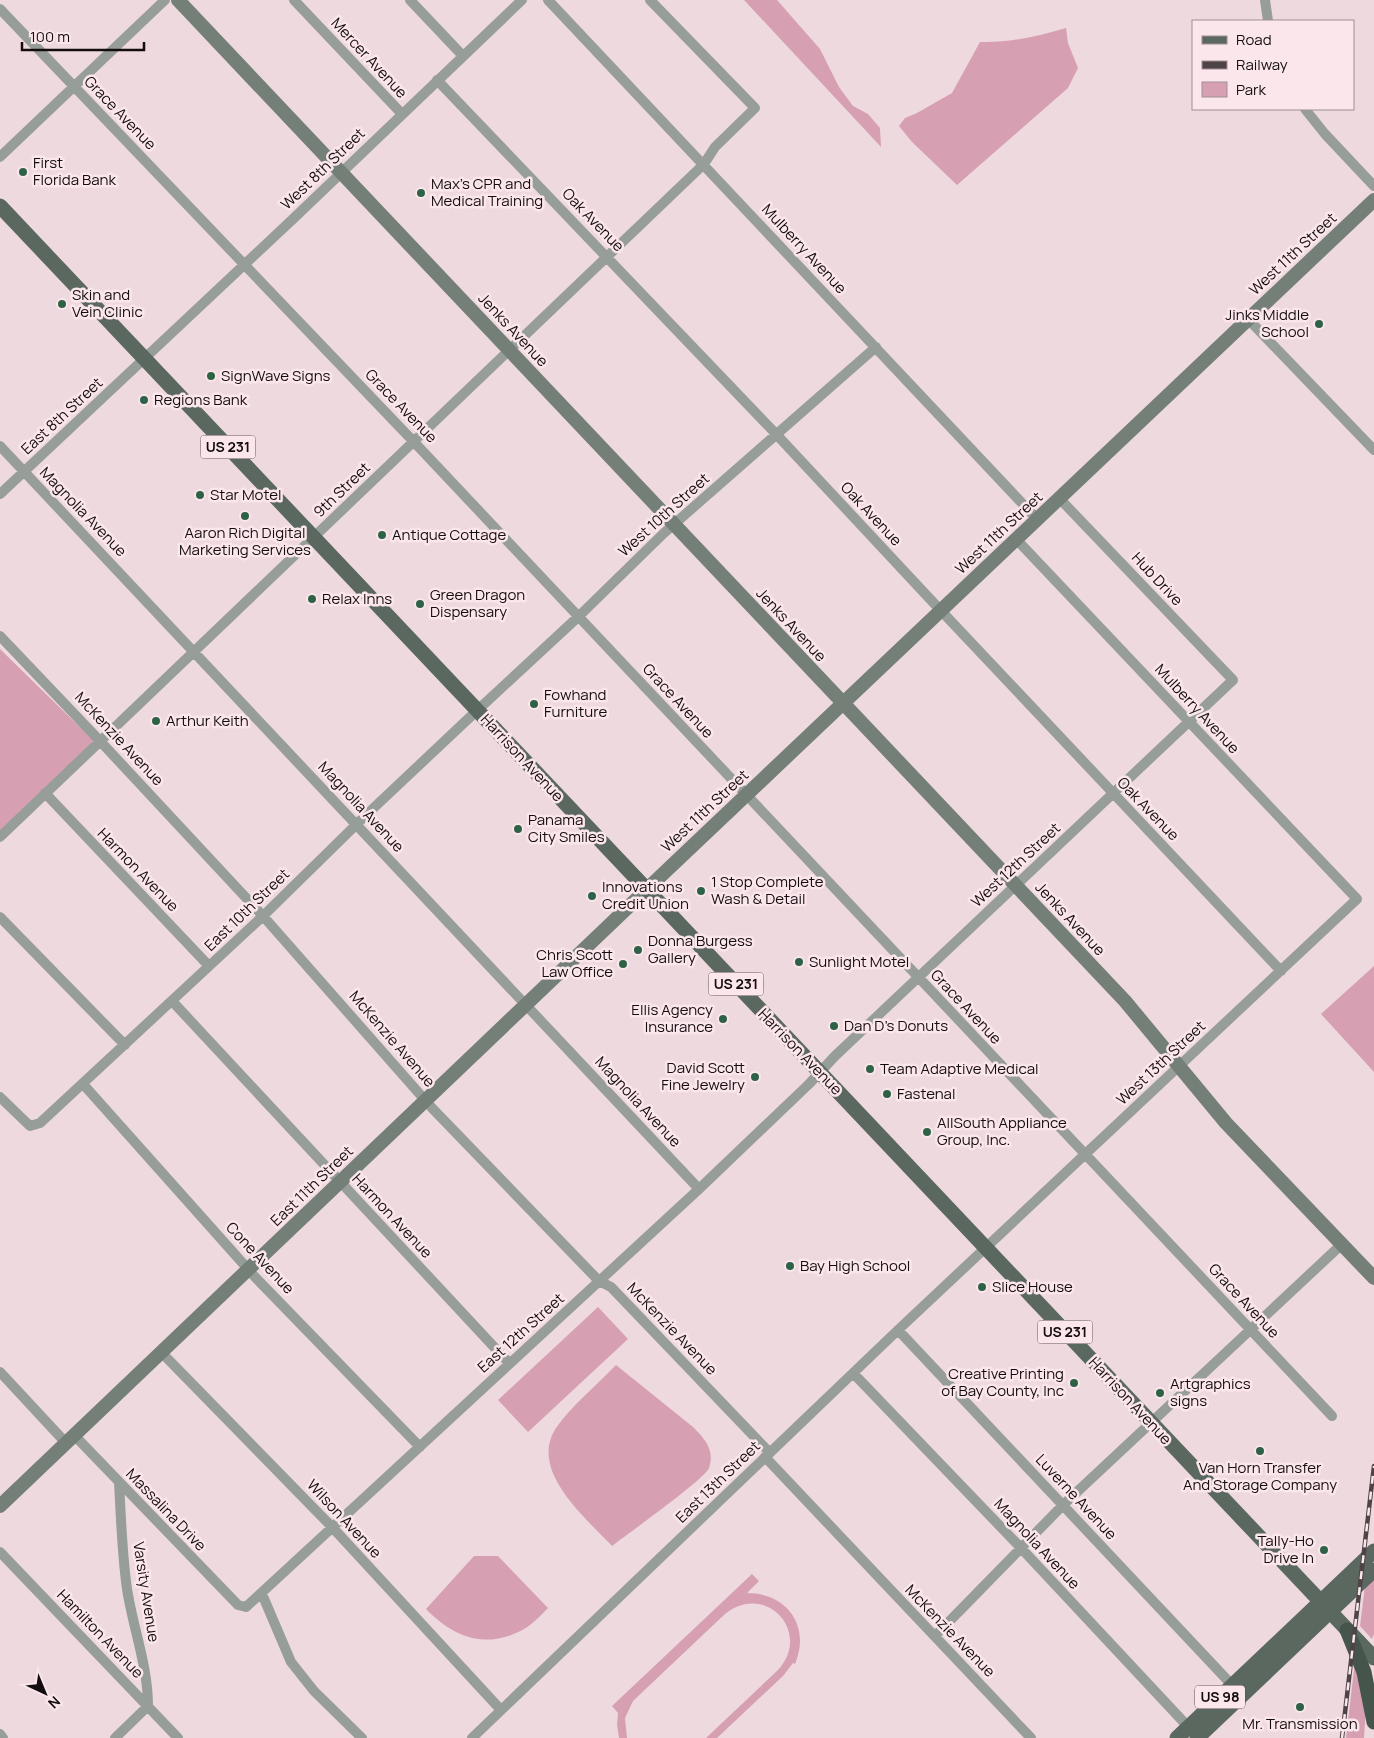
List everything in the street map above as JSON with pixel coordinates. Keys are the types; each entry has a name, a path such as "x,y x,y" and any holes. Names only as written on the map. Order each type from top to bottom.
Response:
{"highway":[{"path":"1347,1630 1364,1672 1374,1722"}],"main road":[{"name":"Jenks Avenue","path":"178,0 1125,1001 1231,1128 1374,1278"},
{"name":"West 11th Street","path":"646,889 1374,200"},
{"name":"Harrison Avenue","path":"0,206 646,889 674,916 820,1073 1374,1658"},
{"name":"East 11th Street","path":"0,1506 646,889"},
{"name":"US 98","path":"1177,1738 1195,1734 1237,1690 1325,1607 1374,1551"},
{"name":"US 98","path":"1325,1607 1374,1570"}],"street":[{"path":"0,157 165,0"},
{"name":"Mercer Avenue","path":"294,0 402,114"},
{"path":"410,0 463,56"},
{"name":"West 8th Street","path":"144,359 522,0"},
{"name":"Mulberry Avenue","path":"548,0 1037,519"},
{"path":"650,0 755,108 715,147 704,164"},
{"path":"1265,0 1268,20"},
{"name":"Grace Avenue","path":"0,9 414,442 1332,1416"},
{"name":"Oak Avenue","path":"437,80 776,434 1281,971"},
{"path":"1306,110 1325,134 1374,186"},
{"name":"9th Street","path":"0,837 704,164"},
{"path":"1248,319 1374,450"},
{"name":"West 10th Street","path":"477,710 578,617 674,524 876,347"},
{"name":"East 8th Street","path":"0,494 144,359"},
{"name":"Magnolia Avenue","path":"0,446 195,651 699,1189"},
{"name":"Hub Drive","path":"1059,498 1233,680"},
{"name":"Mulberry Avenue","path":"1016,539 1357,899"},
{"name":"McKenzie Avenue","path":"0,636 263,916 426,1100 599,1281 611,1287 1031,1738"},
{"name":"West 12th Street","path":"820,1073 1112,793 1233,680"},
{"name":"East 10th Street","path":"0,1098 30,1126 40,1123 263,916 477,710"},
{"name":"Harmon Avenue","path":"45,794 209,966"},
{"name":"West 13th Street","path":"986,1248 1357,899"},
{"path":"0,917 125,1045"},
{"name":"Harmon Avenue","path":"172,1001 509,1363"},
{"name":"East 12th Street","path":"238,1605 246,1607 262,1594 509,1363 699,1189 820,1073"},
{"name":"Cone Avenue","path":"83,1084 248,1269 420,1447"},
{"path":"935,1636 1063,1505 1342,1244"},
{"name":"East 13th Street","path":"472,1738 986,1248"},
{"name":"Luverne Avenue","path":"898,1330 1237,1690"},
{"name":"Wilson Avenue","path":"162,1352 332,1528 501,1710"},
{"name":"Massalina Drive","path":"0,1372 70,1439 119,1482 238,1605"},
{"name":"Magnolia Avenue","path":"853,1373 1021,1548 1195,1734"},
{"name":"Varsity Avenue","path":"119,1482 127,1590 148,1688 148,1706"},
{"name":"Hamilton Avenue","path":"0,1552 178,1738"},
{"path":"262,1594 291,1662 314,1691 362,1738"},
{"path":"115,1738 148,1706"},
{"path":"0,1734 4,1738"}],"green space":[{"path":"744,0 777,0 820,49 839,87 853,106 868,114 880,128 881,147"},
{"path":"1066,28 1068,43 1078,68 1068,88 957,185 912,142 899,126 905,118 952,93 980,42 1024,38"},
{"path":"0,649 94,741 0,831"},
{"path":"1374,966 1374,1072 1321,1014"},
{"path":"598,1307 628,1339 528,1432 498,1400"},
{"path":"616,1365 693,1427 708,1445 711,1462 704,1474 680,1495 612,1546 575,1508 564,1493 549,1461 549,1444 562,1420"},
{"path":"474,1556 498,1556 548,1608 524,1629 497,1639 484,1640 472,1638 448,1627 426,1609"},
{"path":"752,1574 759,1581 747,1593 761,1594 774,1599 784,1605 792,1614 800,1637 795,1664 793,1663 783,1676 717,1738 706,1738 778,1670 787,1655 790,1641 787,1627 780,1615 769,1607 755,1603 740,1605 725,1614 633,1701 625,1718 627,1738 619,1738 618,1713 612,1706"},
{"path":"1374,1578 1374,1634 1372,1639 1360,1626 1365,1586"},
{"path":"1355,1661 1366,1706 1364,1738 1346,1738"}],"railway":[{"path":"1342,1738 1374,1466"}],"place":[{"name":"First Florida Bank","path":"23,172"},
{"name":"Max's CPR and Medical Training","path":"421,193"},
{"name":"Skin and Vein Clinic","path":"62,304"},
{"name":"Jinks Middle School","path":"1319,324"},
{"name":"SignWave Signs","path":"211,376"},
{"name":"Regions Bank","path":"144,400"},
{"name":"Star Motel","path":"200,495"},
{"name":"Aaron Rich Digital Marketing Services","path":"245,516"},
{"name":"Antique Cottage","path":"382,535"},
{"name":"Relax Inns","path":"312,599"},
{"name":"Green Dragon Dispensary","path":"420,604"},
{"name":"Fowhand Furniture","path":"534,704"},
{"name":"Arthur Keith","path":"156,721"},
{"name":"Panama City Smiles","path":"518,829"},
{"name":"1 Stop Complete Wash & Detail","path":"701,891"},
{"name":"Innovations Credit Union","path":"592,896"},
{"name":"Donna Burgess Gallery","path":"638,950"},
{"name":"Sunlight Motel","path":"799,962"},
{"name":"Chris Scott Law Office","path":"623,964"},
{"name":"Ellis Agency Insurance","path":"723,1019"},
{"name":"Dan D's Donuts","path":"834,1026"},
{"name":"Team Adaptive Medical","path":"870,1069"},
{"name":"David Scott Fine Jewelry","path":"755,1077"},
{"name":"Fastenal","path":"887,1094"},
{"name":"AllSouth Appliance Group, Inc.","path":"927,1132"},
{"name":"Bay High School","path":"790,1266"},
{"name":"Slice House","path":"982,1287"},
{"name":"Creative Printing of Bay County, Inc","path":"1074,1383"},
{"name":"Artgraphics signs","path":"1160,1393"},
{"name":"Van Horn Transfer And Storage Company","path":"1260,1451"},
{"name":"Tally-Ho Drive In","path":"1324,1550"},
{"name":"Mr. Transmission","path":"1300,1707"}]}
